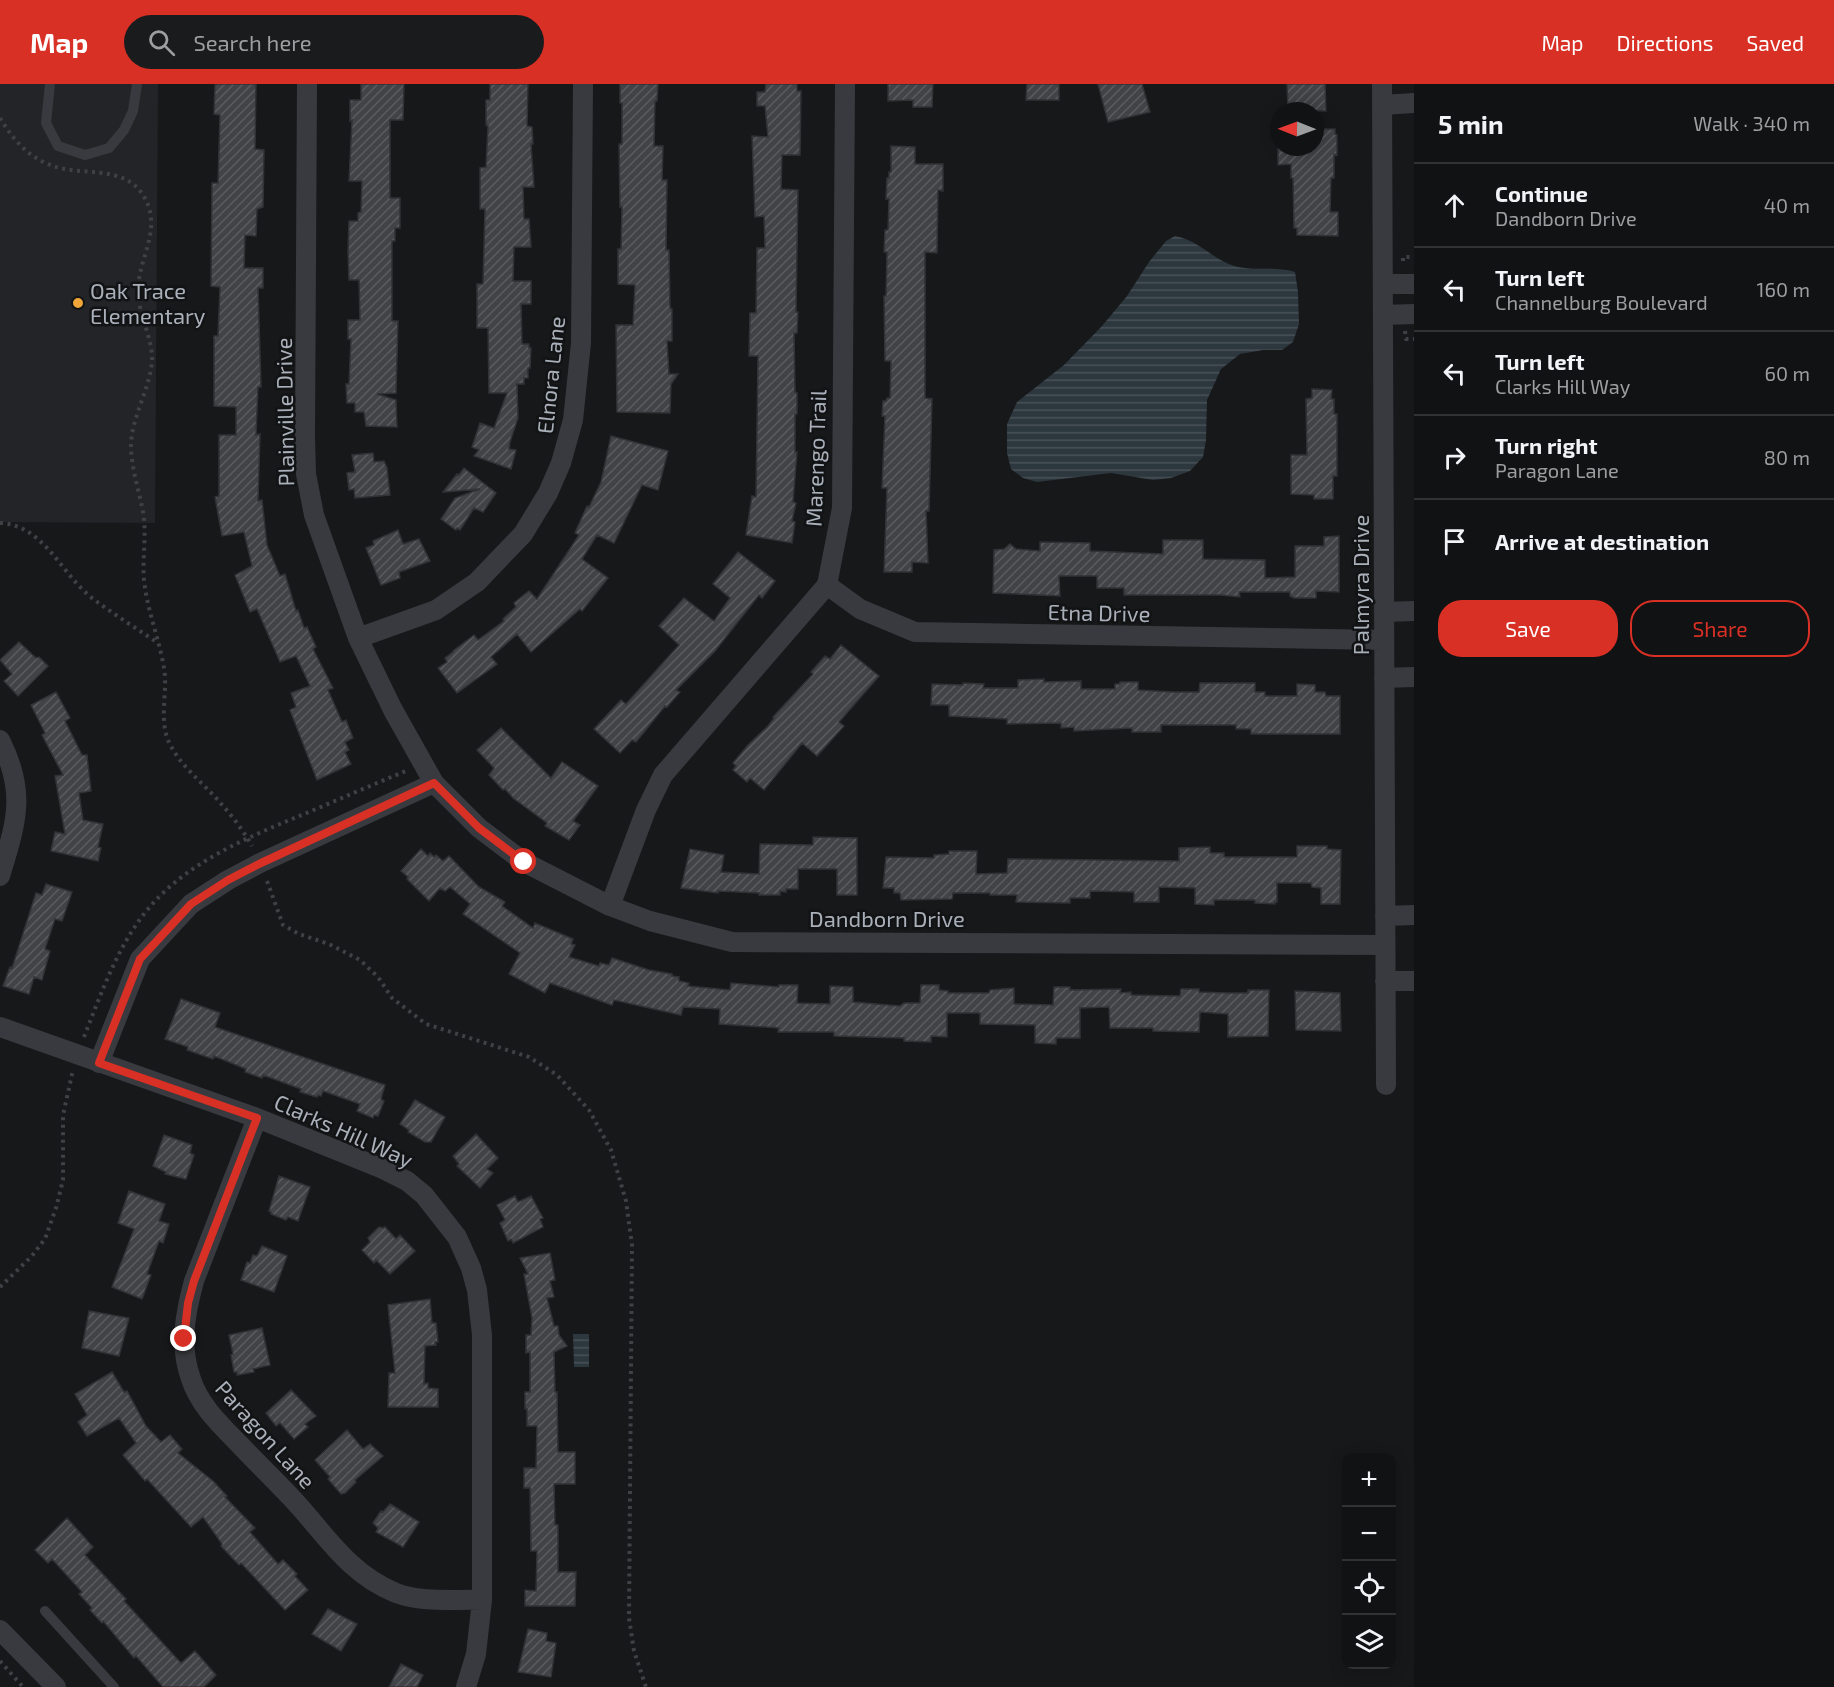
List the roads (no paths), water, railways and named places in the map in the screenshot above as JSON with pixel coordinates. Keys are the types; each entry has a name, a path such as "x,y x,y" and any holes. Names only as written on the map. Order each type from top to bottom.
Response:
{"street":[{"name":"Plainville Drive","path":"308,84 306,474 314,515 358,638 393,710 434,783"},
{"name":"Elnora Lane","path":"358,638 436,610 477,582 523,534 548,494 561,463 573,420 581,343 583,84"},
{"name":"Marengo Trail","path":"610,906 646,810 663,775 827,585 842,508 845,84"},
{"name":"Palmyra Drive","path":"1382,84 1386,1085"},
{"path":"1382,105 1414,104"},
{"path":"1383,284 1414,284"},
{"path":"1383,315 1414,314"},
{"name":"Etna Drive","path":"827,585 860,609 915,632 1383,640"},
{"path":"1384,612 1414,611"},
{"path":"1384,678 1414,677"},
{"path":"0,740 10,760 16,783 17,810 14,829 0,876"},
{"path":"99,1063 140,959 191,904 228,880 261,863 434,783"},
{"name":"Dandborn Drive","path":"434,783 479,828 524,862 610,906 650,921 732,942 1385,945"},
{"path":"1386,916 1414,915"},
{"path":"1385,981 1414,981"},
{"name":"Clarks Hill Way","path":"0,1027 257,1118 345,1152 407,1181 438,1210 457,1237 471,1268 481,1311 482,1600 476,1653 466,1687"},
{"name":"Paragon Lane","path":"257,1118 194,1281 188,1303 184,1325 185,1354 190,1378 197,1393 215,1419 349,1562 368,1578 399,1594 415,1598 482,1600"},
{"path":"0,1630 56,1687"}],"lane":[{"path":"50,84 46,123 58,146 85,155 109,148 124,130 133,111 137,84"},
{"path":"45,1611 114,1687"}],"place":[{"name":"Oak Trace Elementary","path":"78,303"}]}
